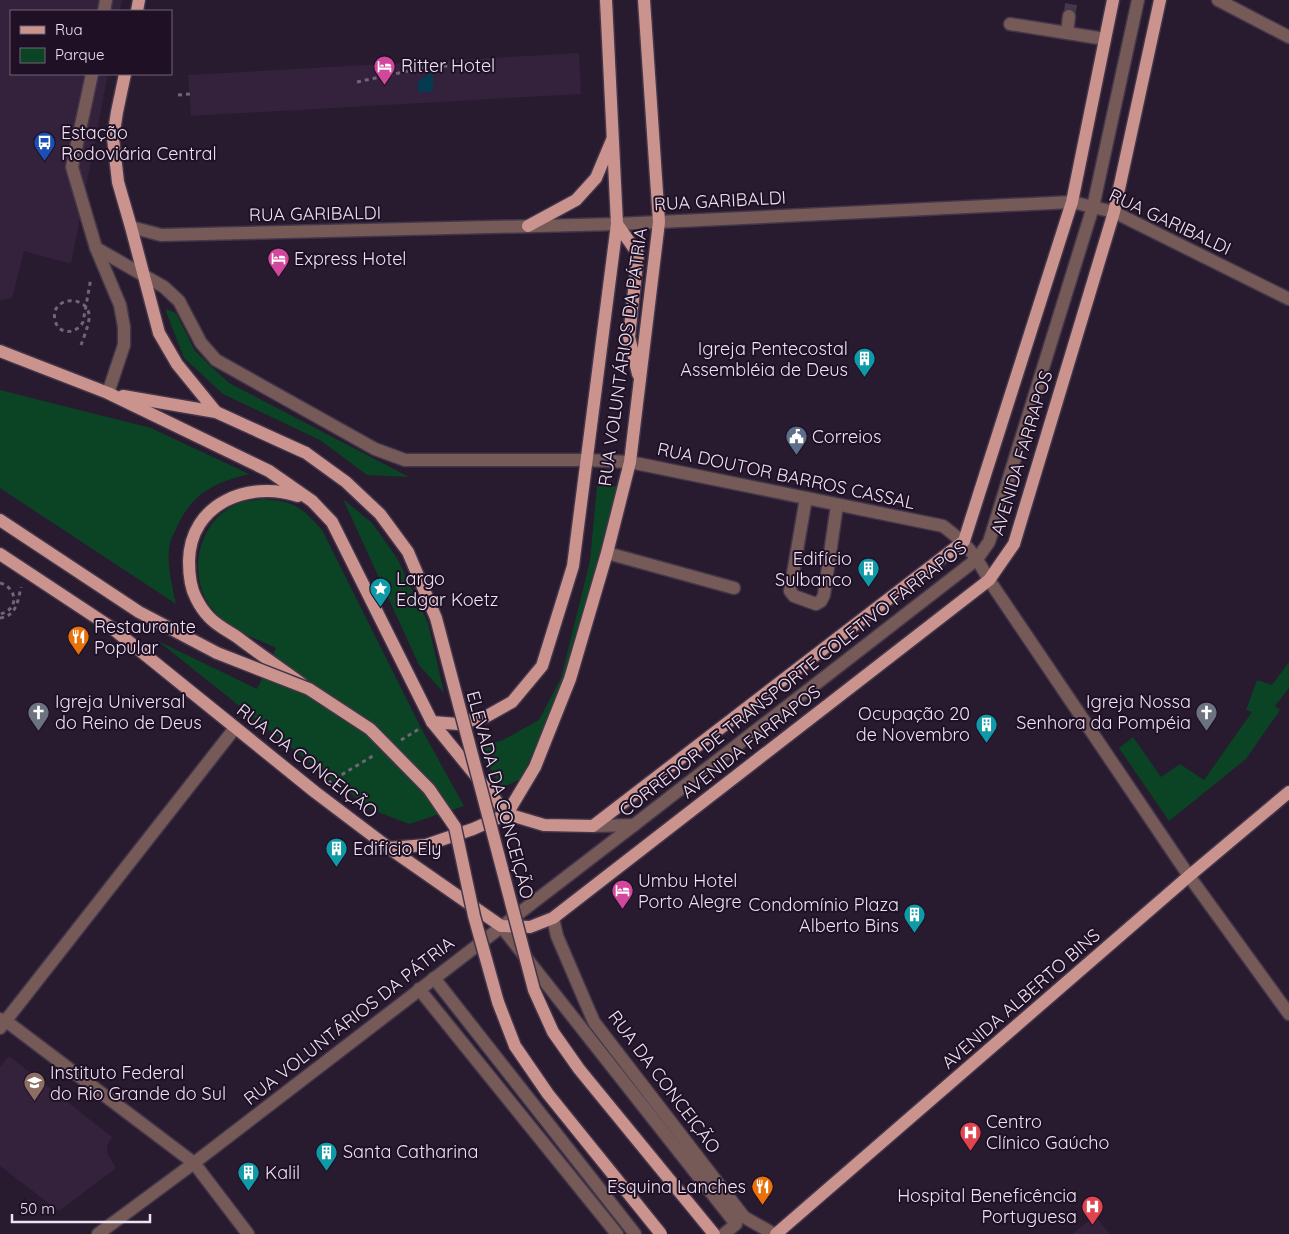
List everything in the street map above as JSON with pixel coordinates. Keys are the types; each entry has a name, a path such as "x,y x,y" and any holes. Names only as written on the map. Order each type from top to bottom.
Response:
{"main road":[{"name":"RUA VOLUNTÁRIOS DA PÁTRIA","path":"432,722 458,724 487,716 512,702 542,666 573,566 618,224 606,0"},
{"name":"RUA VOLUNTÁRIOS DA PÁTRIA","path":"507,814 535,767 570,679 608,553 630,462 659,222 644,0"},
{"name":"AVENIDA FARRAPOS","path":"593,826 964,541 1072,202 1113,0"},
{"name":"AVENIDA FARRAPOS","path":"553,918 990,580 1014,544 1114,212 1160,0"},
{"path":"125,75 113,138 118,182 143,276 159,333 177,364 216,412"},
{"path":"528,226 576,200 596,178 613,138"},
{"path":"618,224 638,254 629,337 640,381"},
{"path":"0,351 108,393 270,472 312,501 332,522 432,722 507,814 544,825 593,826"},
{"path":"108,393 216,412"},
{"name":"ELEVADA DA CONCEIÇÃO","path":"216,412 306,453 353,488 380,514 408,552 436,618 534,990 553,1032 579,1070 714,1234"},
{"path":"312,501 284,491 258,490 236,495 215,508 198,527 190,550 189,573 195,597 208,617 308,689 370,730 429,789 455,827 474,916 492,983 515,1046 548,1094 661,1234"},
{"path":"0,520 139,612 216,653 308,689"},
{"name":"RUA DA CONCEIÇÃO","path":"0,554 112,628 315,792 389,848 501,926"},
{"name":"AVENIDA ALBERTO BINS","path":"775,1234 1189,876 1289,792"},
{"path":"389,848 426,845 473,829 507,814"},
{"path":"501,926 530,927 553,918"}],"street":[{"name":"CORREDOR DE TRANSPORTE COLETIVO FARRAPOS","path":"501,926 978,559 989,542 1093,207 1138,0"},
{"path":"1218,0 1289,37"},
{"path":"1067,34 1069,16"},
{"path":"1010,24 1105,39"},
{"path":"92,75 72,167 96,248 120,305 124,327 124,345 108,393"},
{"name":"RUA GARIBALDI","path":"131,227 161,235 618,224 1072,202 1114,212 1289,299"},
{"name":"RUA DOUTOR BARROS CASSAL","path":"96,248 164,287 179,301 201,343 216,360 375,449 404,460 586,460 630,462 942,526 964,541 978,559 990,580 1189,876 1289,1014"},
{"path":"806,498 790,591 794,596 816,604 821,601 824,595 836,504"},
{"path":"608,553 734,588"},
{"path":"235,728 1,1020 194,1163 248,1234"},
{"path":"593,826 634,825"},
{"name":"RUA DA CONCEIÇÃO","path":"553,918 557,936 594,1022 744,1217 775,1234"},
{"path":"501,926 736,1224 724,1234"},
{"name":"RUA VOLUNTÁRIOS DA PÁTRIA","path":"98,1234 194,1163 501,926"},
{"path":"434,978 635,1234"},
{"path":"419,989 617,1234"}],"path":[{"path":"357,82 432,66 458,66"},
{"path":"178,95 190,94"},
{"path":"81,345 92,276"},
{"path":"66,300 77,301 82,303 88,313 89,318 85,323 74,331 64,331 57,325 54,316 55,311 66,300"},
{"path":"0,583 10,588 14,597 10,609 0,614"},
{"path":"0,618 9,616 16,607 22,584"}],"shaded area":[{"name":"Estação Rodoviária Central","path":"0,0 122,0 120,10 10,10 10,75 108,75 71,264 24,251 12,298 0,301"},
{"name":"Ritter Hotel","path":"579,53 581,94 191,116 188,75"},
{"name":"Instituto Federal do Rio Grande do Sul","path":"9,1056 112,1137 107,1146 107,1153 116,1168 59,1211 0,1166 0,1067"},
{"name":"Hospital Beneficência Portuguesa","path":"1095,1216 1110,1234 1072,1234"}],"green space":[{"path":"165,309 176,313 195,351 229,383 409,477 367,475 320,440 223,394 184,358"},
{"path":"0,390 151,428 249,474 214,486 196,499 182,517 171,539 169,551 170,574 176,604 0,488"},
{"path":"597,486 620,486 566,680 521,779 501,788 478,746 501,741 539,720 561,678 590,561"},
{"path":"263,499 283,502 297,507 308,515 322,530 421,728 464,806 409,824 373,810 332,780 158,641 257,689 276,648 251,637 220,618 205,598 198,566 200,550 205,535 214,522 225,511 240,503"},
{"path":"343,499 372,523 397,558 428,623 444,693 419,665"},
{"path":"1289,662 1289,688 1275,706 1280,710 1246,759 1169,821 1119,748 1133,737 1161,777 1180,764 1204,780 1252,712 1246,710 1257,680 1272,685"}],"water":[{"path":"433,71 433,92 418,92 418,81"}],"tunnel":[{"path":"1069,16 1072,0"}],"place":[{"name":"Ritter Hotel","path":"385,85"},
{"name":"Estação Rodoviária Central","path":"45,162"},
{"name":"Express Hotel","path":"278,278"},
{"name":"Igreja Pentecostal Assembléia de Deus","path":"864,378"},
{"name":"Correios","path":"796,456"},
{"name":"Edifício Sulbanco","path":"868,588"},
{"name":"Largo Edgar Koetz","path":"380,608"},
{"name":"Restaurante Popular","path":"78,656"},
{"name":"Igreja Universal do Reino de Deus","path":"39,731"},
{"name":"Igreja Nossa Senhora da Pompéia","path":"1207,731"},
{"name":"Ocupação 20 de Novembro","path":"986,743"},
{"name":"Edifício Ely","path":"337,868"},
{"name":"Umbu Hotel Porto Alegre","path":"622,910"},
{"name":"Condomínio Plaza Alberto Bins","path":"915,934"},
{"name":"Instituto Federal do Rio Grande do Sul","path":"34,1102"},
{"name":"Centro Clínico Gaúcho","path":"970,1151"},
{"name":"Santa Catharina","path":"327,1171"},
{"name":"Kalil","path":"249,1192"},
{"name":"Esquina Lanches","path":"762,1206"},
{"name":"Hospital Beneficência Portuguesa","path":"1093,1225"}]}
